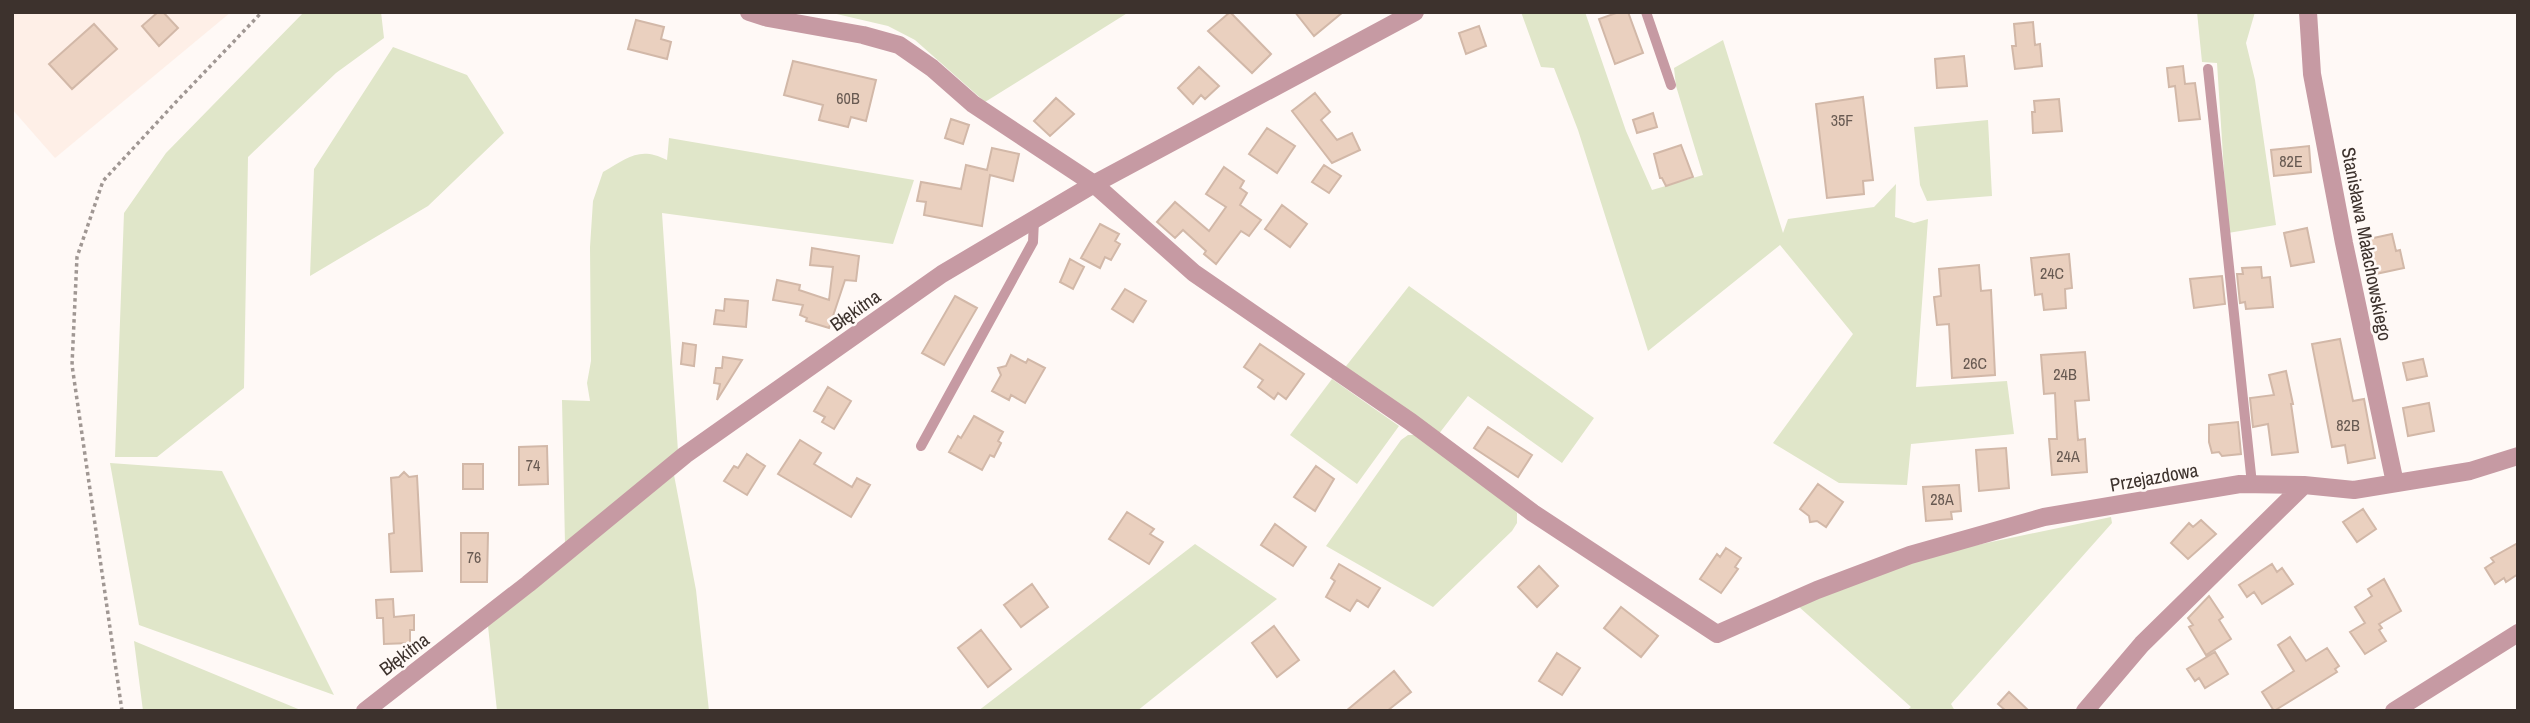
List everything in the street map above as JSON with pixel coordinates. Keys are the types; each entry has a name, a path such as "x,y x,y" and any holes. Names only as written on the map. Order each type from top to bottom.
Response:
{"street":[{"path":"749,12 899,45 932,68 973,104 1094,184"},
{"name":"Błękitna","path":"365,711 528,584 685,455 942,274 1094,184 1415,12"},
{"name":"Stanisława Małachowskiego","path":"2308,12 2312,74 2343,243 2395,483"},
{"name":"Przejazdowa","path":"1094,184 1194,273 1411,422 1533,513 1717,634 1817,590 1910,555 2044,517 2241,484 2304,485"},
{"path":"2085,711 2142,644 2304,485 2354,490 2470,471 2518,456"},
{"path":"2394,711 2518,633"}],"lane":[{"path":"1646,12 1671,85"},
{"path":"2208,69 2252,484"},
{"path":"921,446 1033,242 1034,220"}],"path":[{"path":"122,711 72,365 77,257 103,181 262,12"}],"shaded area":[{"path":"12,12 231,12 55,158 12,109"}],"green space":[{"path":"304,12 381,12 384,38 336,73 248,157 244,388 157,457 115,457 124,213 166,153"},
{"path":"828,12 1129,12 985,102 915,40 888,26"},
{"path":"1521,12 1585,12 1626,131 1652,190 1703,175 1676,86 1674,68 1723,40 1783,233 1788,219 1874,207 1896,184 1895,217 1914,223 1928,219 1916,387 2007,381 2014,434 1911,444 1907,485 1839,483 1773,443 1853,334 1780,245 1648,351 1578,130 1554,68 1541,67"},
{"path":"2197,12 2255,12 2246,43 2255,80 2276,225 2228,233 2217,63 2202,62"},
{"path":"393,47 467,75 504,133 428,206 310,276 314,169"},
{"path":"1988,120 1992,196 1927,201 1920,185 1914,127"},
{"path":"669,138 914,180 893,244 662,213 678,451 565,545 562,400 590,401 587,383 591,361 590,247 593,201 603,172 627,158 641,154 667,160"},
{"path":"1409,286 1594,418 1562,463 1468,396 1438,435 1343,370"},
{"path":"1332,379 1399,426 1357,484 1290,435"},
{"path":"1408,435 1417,435 1503,495 1517,513 1517,523 1512,531 1433,607 1326,546 1401,440"},
{"path":"110,463 222,471 334,695 139,625"},
{"path":"674,475 696,590 709,711 497,711 488,626"},
{"path":"2111,517 2112,523 1951,704 1955,711 1906,711 1911,707 1798,606 1915,558"},
{"path":"1195,544 1277,599 1137,711 978,711"},
{"path":"134,641 303,711 143,711"}],"building":[{"path":"158,12 163,12 178,28 159,46 142,26"},
{"path":"1230,12 1271,54 1252,73 1208,31"},
{"path":"1295,12 1343,12 1314,36"},
{"path":"1619,12 1628,12 1643,53 1615,64 1599,19"},
{"path":"636,20 664,27 661,39 671,42 667,59 628,49"},
{"path":"2033,22 2035,45 2040,44 2042,66 2015,69 2012,46 2016,46 2014,24"},
{"path":"94,24 117,49 72,89 49,64"},
{"path":"1479,26 1486,46 1466,54 1459,33"},
{"path":"1964,56 1967,86 1937,88 1935,59"},
{"path":"793,61 876,80 866,121 851,117 848,127 819,120 823,105 784,95"},
{"path":"2183,66 2185,84 2195,83 2200,119 2179,121 2175,86 2169,87 2167,68"},
{"path":"1199,67 1219,86 1205,99 1201,95 1193,104 1178,88"},
{"path":"1315,93 1330,112 1321,120 1337,140 1352,133 1360,150 1332,163 1292,111"},
{"path":"1863,97 1873,180 1863,181 1864,194 1827,198 1816,104"},
{"path":"1056,98 1074,114 1050,136 1034,121"},
{"path":"2059,99 2062,131 2033,133 2034,101"},
{"path":"1653,113 1657,127 1637,133 1633,120"},
{"path":"951,119 969,125 963,144 945,138"},
{"path":"1267,128 1295,146 1277,173 1249,154"},
{"path":"1681,145 1693,177 1666,186 1660,178 1654,154"},
{"path":"2309,146 2311,172 2274,176 2271,150"},
{"path":"992,148 1019,154 1013,181 990,175 982,226 924,215 926,202 917,201 921,182 961,189 966,165 987,170"},
{"path":"1324,165 1341,176 1329,193 1312,182"},
{"path":"1224,167 1244,181 1240,188 1247,193 1240,205 1261,220 1249,236 1241,231 1216,264 1183,230 1175,238 1157,222 1175,202 1209,231 1226,207 1206,194"},
{"path":"1282,205 1307,224 1290,247 1265,229"},
{"path":"1100,224 1119,234 1115,241 1120,244 1111,260 1105,257 1100,268 1081,258"},
{"path":"2307,228 2314,262 2291,266 2284,233"},
{"path":"2392,234 2396,251 2400,250 2404,268 2371,275 2364,240"},
{"path":"812,248 859,256 856,281 845,280 829,328 806,321 807,318 800,315 803,305 773,300 777,280 800,285 799,290 829,300 833,267 810,265"},
{"path":"2069,254 2072,288 2065,289 2066,308 2044,310 2042,294 2035,295 2031,258"},
{"path":"1070,259 1084,267 1073,289 1060,282"},
{"path":"1979,265 1981,291 1991,290 1995,375 1952,378 1949,324 1937,325 1934,297 1941,296 1939,269"},
{"path":"2261,267 2262,278 2270,277 2273,307 2246,309 2245,302 2240,303 2237,274 2243,274 2242,268"},
{"path":"2222,276 2225,304 2194,308 2190,279"},
{"path":"1125,289 1146,301 1133,322 1112,309"},
{"path":"955,296 977,308 944,365 922,353"},
{"path":"725,299 748,301 746,327 714,324 716,310 724,311"},
{"path":"2340,339 2353,401 2364,399 2375,458 2348,463 2345,445 2332,447 2312,344"},
{"path":"683,343 696,345 694,366 681,364"},
{"path":"1260,344 1304,374 1286,399 1278,393 1274,399 1258,387 1263,380 1244,367"},
{"path":"2085,352 2089,400 2075,401 2078,440 2085,439 2087,472 2052,475 2049,439 2057,439 2055,393 2044,394 2041,355"},
{"path":"1011,355 1026,363 1028,359 1045,368 1025,403 1011,395 1009,400 992,391 1001,375 998,368 1006,366"},
{"path":"723,357 742,360 717,400 720,384 714,383 716,368 722,368"},
{"path":"2423,359 2427,376 2407,380 2403,363"},
{"path":"2286,371 2298,452 2272,455 2268,424 2253,427 2250,398 2274,395 2269,375"},
{"path":"828,387 851,401 834,429 822,422 825,417 814,411"},
{"path":"2429,403 2434,431 2408,436 2403,408"},
{"path":"974,416 1003,432 994,457 990,455 982,470 949,452"},
{"path":"2238,422 2241,454 2222,456 2219,452 2212,453 2209,425"},
{"path":"1488,427 1532,455 1518,477 1474,448"},
{"path":"800,440 821,453 814,464 852,487 857,478 870,485 851,517 778,474"},
{"path":"547,446 548,484 519,485 519,447"},
{"path":"2006,448 2009,488 1979,491 1976,450"},
{"path":"747,454 765,466 747,495 724,481 734,466 738,468"},
{"path":"463,464 483,464 483,489 463,489"},
{"path":"1316,466 1334,479 1315,511 1294,497"},
{"path":"404,472 409,477 417,476 422,571 391,572 389,534 394,533 391,478 399,477"},
{"path":"1818,484 1843,502 1826,527 1817,521 1810,522 1809,516 1800,509"},
{"path":"1959,485 1961,511 1951,512 1952,519 1926,521 1923,487"},
{"path":"2363,509 2376,529 2357,542 2343,522"},
{"path":"1127,512 1154,529 1150,534 1163,542 1149,564 1109,539"},
{"path":"2201,520 2216,534 2188,559 2171,543 2189,523 2193,527"},
{"path":"1275,524 1306,547 1293,566 1261,545"},
{"path":"461,533 488,533 487,582 461,582"},
{"path":"2518,543 2518,574 2506,582 2504,578 2495,584 2485,568 2494,562 2491,558"},
{"path":"1726,548 1741,558 1735,567 1738,569 1721,593 1700,579 1717,554 1720,557"},
{"path":"1339,564 1380,588 1368,607 1357,600 1350,611 1326,597 1335,581 1331,578"},
{"path":"2272,564 2277,572 2282,568 2293,584 2262,604 2254,592 2247,597 2239,585"},
{"path":"1539,566 1558,586 1537,607 1518,587"},
{"path":"2384,579 2401,611 2379,624 2382,628 2379,630 2386,641 2365,654 2350,632 2365,623 2355,607 2372,596 2368,589"},
{"path":"1032,584 1048,607 1021,627 1004,605"},
{"path":"2209,596 2223,617 2219,620 2231,639 2206,655 2189,627 2193,625 2188,618"},
{"path":"393,599 394,617 414,615 414,630 410,630 410,643 384,644 383,618 377,618 376,600"},
{"path":"1621,607 1658,636 1641,657 1604,628"},
{"path":"1274,626 1299,660 1277,677 1252,643"},
{"path":"981,630 1011,669 988,687 958,648"},
{"path":"2290,637 2306,661 2327,648 2339,666 2335,669 2337,672 2274,711 2262,692 2294,671 2278,645"},
{"path":"2215,652 2228,674 2205,688 2199,678 2195,681 2187,669"},
{"path":"1557,653 1580,668 1562,695 1539,681"},
{"path":"1394,671 1411,692 1387,711 1346,711"},
{"path":"2009,692 2029,711 2006,711 1998,704"}]}
